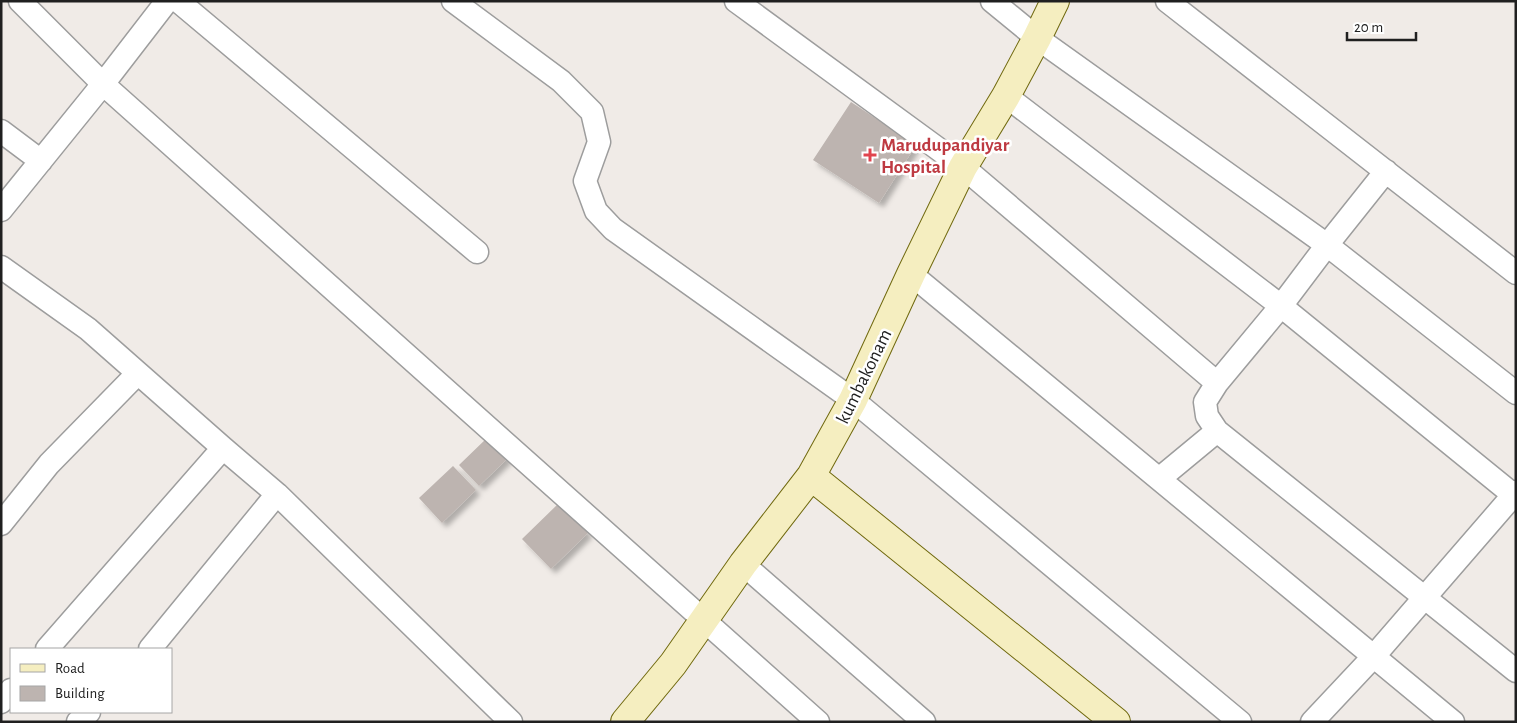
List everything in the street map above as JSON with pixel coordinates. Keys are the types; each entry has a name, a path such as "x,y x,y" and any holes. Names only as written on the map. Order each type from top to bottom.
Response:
{"street":[{"path":"20,1 103,84 818,722"},
{"path":"1,210 103,84 167,1"},
{"path":"178,1 476,252"},
{"path":"453,1 561,81 592,112 599,142 585,181 596,211 613,229 853,400 1240,722"},
{"path":"736,1 963,168 1217,383"},
{"path":"992,1 1037,38 1327,245 1516,393"},
{"name":"kumbakonam","path":"628,720 673,664 743,564 811,476 853,400 911,274 963,168 1006,96 1037,38 1054,1"},
{"path":"1167,1 1516,272"},
{"path":"1006,96 1281,306 1515,495 1374,656 1312,722"},
{"path":"1,131 41,161"},
{"path":"1386,171 1281,306 1217,383 1206,402 1207,416 1216,431 1516,671"},
{"path":"1,267 88,329 277,494 511,722"},
{"path":"911,274 1453,722"},
{"path":"1,524 49,464 138,373"},
{"path":"1159,479 1216,431"},
{"path":"48,648 223,448"},
{"path":"811,476 1116,722"},
{"path":"151,648 277,494"},
{"path":"743,564 924,722"},
{"path":"1,702 10,691"}],"building":[{"path":"851,102 916,145 879,203 813,160"},
{"path":"488,437 508,458 479,486 459,465"},
{"path":"453,466 476,490 442,523 419,498"},
{"path":"559,503 588,533 551,569 522,539"}],"place":[{"name":"Marudupandiyar Hospital","path":"870,155"}]}
